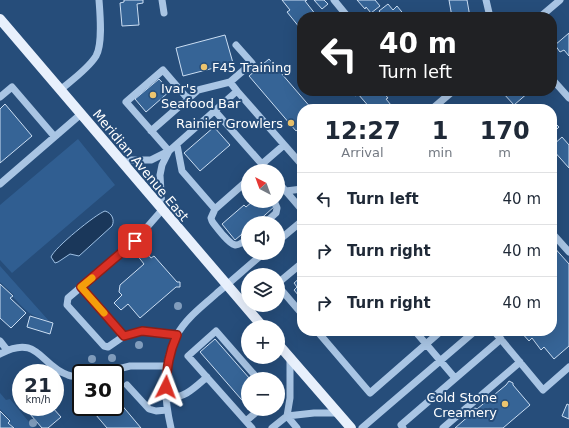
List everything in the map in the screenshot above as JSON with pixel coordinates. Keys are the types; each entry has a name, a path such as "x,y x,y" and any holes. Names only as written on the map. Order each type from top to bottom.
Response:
{"main road":[{"name":"Meridian Avenue East","path":"0,20 257,320"},
{"path":"285,352 351,428"}],"street":[{"path":"60,90 89,65 97,54 101,36 100,0"},
{"path":"162,0 164,13"},
{"path":"334,0 344,12"},
{"path":"486,0 489,12"},
{"path":"546,12 560,0"},
{"path":"151,131 198,90 230,82 252,63 236,45"},
{"path":"169,151 126,102 163,70 188,99"},
{"path":"230,82 297,159"},
{"path":"557,85 569,98"},
{"path":"0,97 12,87 54,136"},
{"path":"120,160 151,160 169,151 238,91"},
{"path":"438,104 447,96"},
{"path":"215,111 260,164"},
{"path":"0,184 80,114"},
{"path":"177,145 182,171 215,209"},
{"path":"267,164 284,145"},
{"path":"169,151 162,165 160,175 162,210 135,241 68,298 67,305 104,346 108,347 124,336 142,331 177,335"},
{"path":"241,186 215,209 211,218 231,244 236,246 241,244"},
{"path":"286,191 297,190"},
{"path":"286,191 297,204"},
{"path":"285,235 297,224"},
{"path":"557,239 569,252"},
{"path":"171,428 166,399 167,366 170,350 177,335 187,321 256,260"},
{"path":"285,279 297,268"},
{"path":"81,287 124,336"},
{"path":"285,293 297,308"},
{"path":"252,372 216,331 188,356 252,428"},
{"path":"321,336 370,393 435,336"},
{"path":"419,336 455,378"},
{"path":"362,428 469,336"},
{"path":"498,336 543,390 569,367"},
{"path":"403,428 401,425 501,339"},
{"path":"0,341 7,350"},
{"path":"0,354 7,350 22,347 29,348 43,356 59,371 72,375"},
{"path":"290,358 290,398 287,416 297,428"},
{"path":"443,428 520,362"},
{"path":"124,368 130,366 167,366"},
{"path":"166,399 178,398 185,395 207,377"},
{"path":"127,385 149,409 156,411 167,410"},
{"path":"272,428 287,416 314,413 338,413"},
{"path":"246,421 252,416"}],"shaded area":[{"path":"78,139 115,185 12,273 0,260 0,205"},
{"path":"105,211 112,217 112,226 79,256 70,254 55,263 51,257 59,246 85,224"},
{"path":"0,266 49,321 37,317 21,306 13,297 14,295 0,282"},
{"path":"0,393 6,400 10,399 12,401 12,416 24,416 34,428 15,428 9,423 11,420 0,409"}],"building":[{"path":"124,0 143,0 143,3 137,4 139,25 122,26 120,3 124,2"},
{"path":"282,0 307,0 305,1 314,12 297,12 297,24 287,12 290,10"},
{"path":"314,0 324,0 328,4 322,9"},
{"path":"357,0 375,0 380,6 372,12 370,12 366,7 365,9"},
{"path":"449,0 467,0 469,12 451,12"},
{"path":"388,4 393,10 397,6 402,12 380,12 379,11"},
{"path":"569,33 569,56 564,50 560,52 557,48 557,43"},
{"path":"225,35 233,63 183,76 176,48"},
{"path":"269,59 297,92 297,96 301,96 308,104 297,104 297,130 296,131 249,76"},
{"name":"Ivar's Seafood Bar","path":"159,79 170,91 146,112 135,99"},
{"path":"360,96 386,96 388,98 386,99 390,104 367,104"},
{"path":"506,96 524,96 515,104 513,104"},
{"path":"5,104 32,136 0,163 0,109"},
{"path":"214,127 230,145 200,171 184,153"},
{"path":"562,137 569,145 569,168 557,155 557,142"},
{"path":"241,208 273,208 264,216 241,216 241,235 235,240 222,224"},
{"path":"144,249 151,258 154,256 177,282 180,282 180,287 176,287 140,318 128,304 121,310 114,303 122,295 119,292 120,285 144,264 137,255"},
{"path":"557,251 569,264 569,346 554,359 544,347 541,350 532,338 529,341 524,336 557,336"},
{"path":"0,284 13,296 10,298 26,313 11,328 0,318"},
{"path":"30,316 53,323 50,334 27,327"},
{"path":"215,339 244,372 241,372 241,399 200,352"},
{"path":"509,381 513,383 513,385 530,405 503,428 455,428 471,414 470,413 472,410 475,408 477,409"},
{"path":"567,404 569,405 569,419 562,416"},
{"path":"124,408 141,428 107,428 97,416 124,416"},
{"path":"0,411 10,421 8,423 14,428 0,428"},
{"path":"32,416 61,417 48,428 42,428"}],"slow traffic":[{"path":"92,278 81,287 104,313"}],"place":[{"name":"F45 Training","path":"204,67"},
{"name":"Ivar's Seafood Bar","path":"153,95"},
{"name":"Rainier Growlers","path":"291,123"},
{"name":"Cold Stone Creamery","path":"505,404"}],"route":[{"path":"135,241 81,287 124,336 142,331 177,335 170,350 167,366 166,387"}]}
